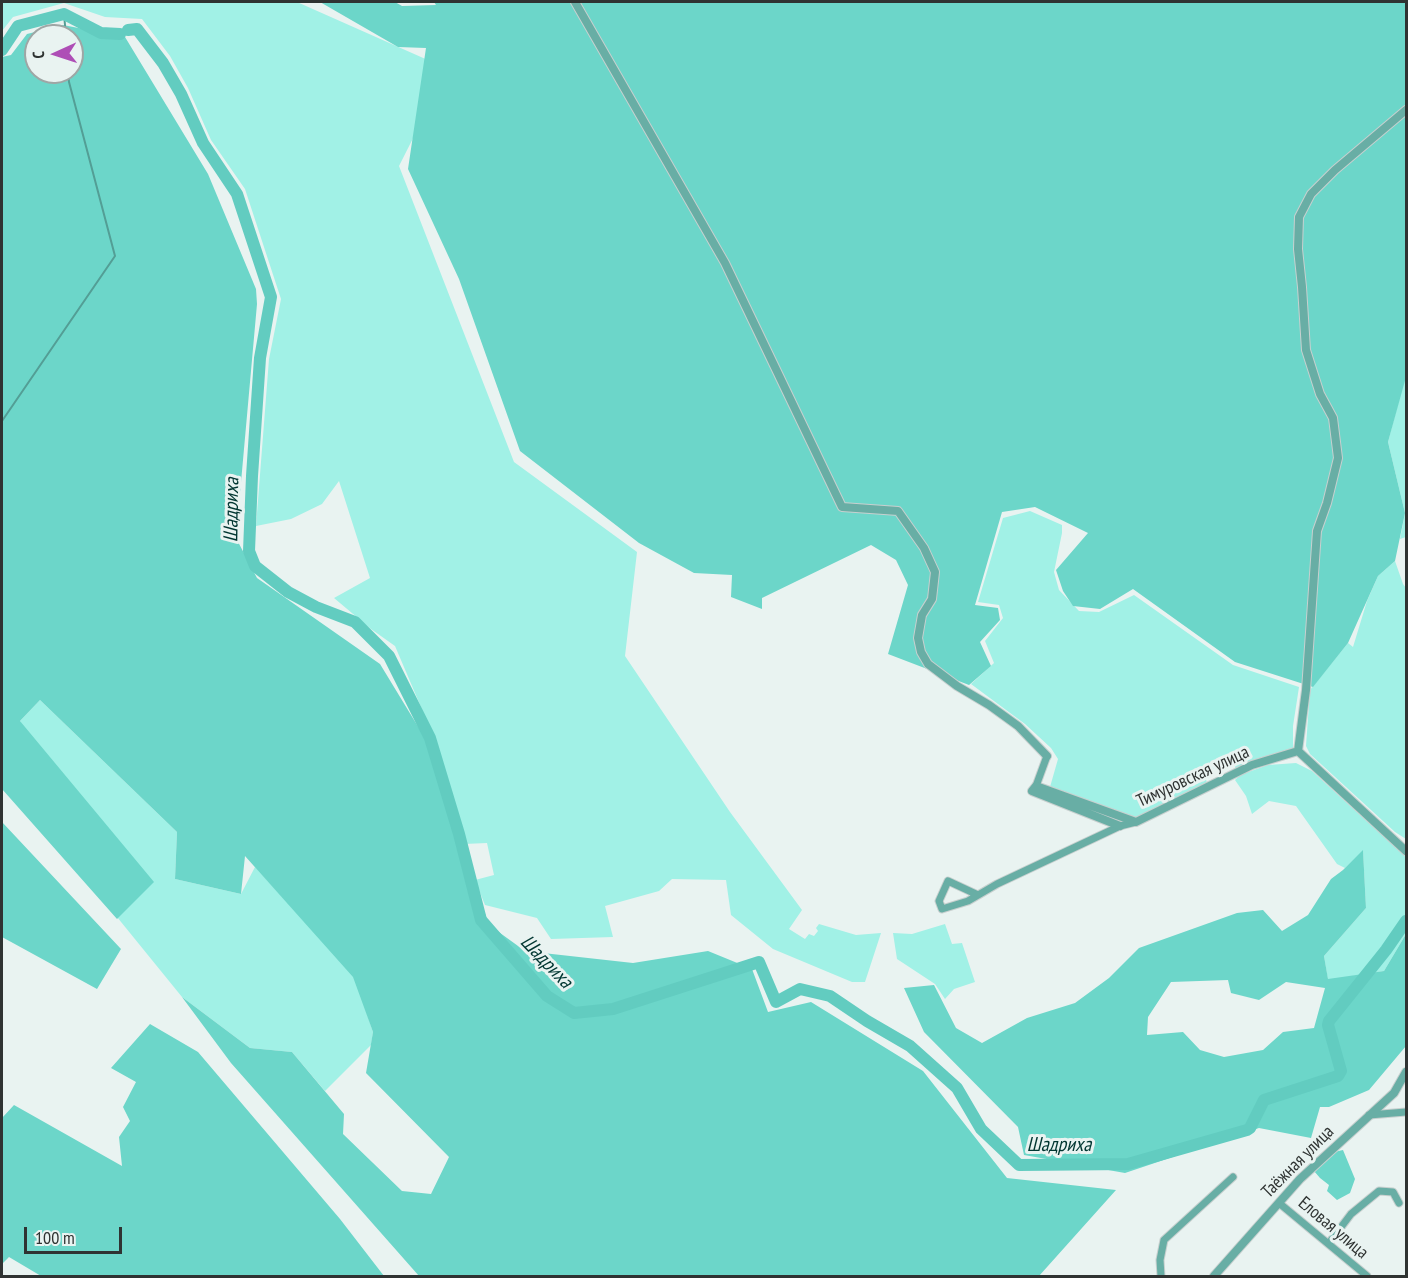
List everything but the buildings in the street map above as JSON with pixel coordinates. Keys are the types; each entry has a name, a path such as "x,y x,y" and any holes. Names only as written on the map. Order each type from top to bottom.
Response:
{"street":[{"path":"575,2 725,263 842,507 898,511 924,548 935,572 932,599 922,615 918,638 921,652 928,664 1018,726 1047,756 1036,786"},
{"path":"1407,110 1335,170 1311,194 1299,218 1298,249 1306,350 1320,393 1333,418 1338,458 1327,503 1317,531 1306,690 1298,751 1407,850"},
{"name":"Тимуровская улица","path":"1120,825 1032,791 1036,786 1136,822 1252,765 1298,751"},
{"path":"978,895 948,881 939,901 942,909 968,901 997,884 1120,825 1136,822"},
{"name":"Таёжная улица","path":"1215,1276 1300,1179 1394,1093 1407,1072"},
{"path":"1370,1115 1407,1112"},
{"path":"1161,1276 1160,1260 1164,1240 1233,1177"},
{"path":"1329,1244 1351,1214 1379,1191 1393,1192 1399,1203"},
{"name":"Еловая улица","path":"1279,1203 1366,1276"}],"shaded area":[{"path":"2,2 297,2 448,69 399,166 514,462 637,552 625,656 730,812 802,910 789,929 805,939 809,934 814,936 819,924 856,935 881,933 865,982 852,982 773,949 731,915 726,880 672,879 659,891 605,906 613,937 551,939 537,918 485,905 475,880 494,875 487,843 464,844 438,747 395,646 334,598 370,578 339,481 322,504 291,519 256,526 269,359 281,299 245,189 211,140 188,88 170,56 142,19 105,17 64,3 13,17 2,31"},
{"path":"320,2 395,2 402,6 436,5 434,2 1406,2 1406,377 1388,442 1405,513 1395,561 1378,576 1348,643 1313,687 1235,662 1133,589 1100,609 1073,606 1063,591 1056,570 1088,533 1035,507 1002,512 975,605 998,608 1000,620 980,642 991,666 969,685 888,654 908,585 896,560 871,545 762,598 762,609 731,597 732,575 694,573 639,543 520,451 459,279 408,169 426,48 398,47"},
{"path":"84,29 125,37 208,174 256,289 257,304 236,538 257,578 380,664 425,738 489,925 525,951 633,963 708,951 752,969 768,1012 811,1002 923,1071 1007,1178 1116,1190 1039,1276 419,1276 231,1063 182,997 250,1048 292,1052 344,1114 343,1134 402,1191 431,1194 449,1157 366,1073 373,1032 353,977 245,856 241,894 175,879 177,832 40,700 20,721 154,882 117,919 2,789 2,57 11,55 24,38 24,84 84,84"},
{"path":"1406,373 1406,537 1400,539 1405,513 1388,442"},
{"path":"1030,511 1062,525 1054,572 1059,590 1079,611 1099,612 1134,595 1233,665 1299,687 1293,726 1293,749 1235,770 1236,757 1231,757 1205,774 1207,784 1136,818 1050,787 1058,759 1051,748 1025,724 971,684 994,663 985,641 1003,618 999,605 978,602 1003,518"},
{"path":"1395,561 1406,588 1406,839 1395,832 1310,754 1306,746 1310,690 1348,643 1353,647 1367,601 1378,576"},
{"path":"40,700 177,832 175,879 241,894 255,867 354,975 373,1032 371,1045 325,1091 292,1052 250,1048 182,997 117,917 20,721"},
{"path":"1296,763 1312,771 1406,857 1406,934 1384,971 1328,980 1324,956 1366,908 1363,851 1345,868 1337,864 1296,806 1269,801 1252,814 1246,796 1235,780 1240,775 1268,765"},
{"path":"2,822 121,949 97,989 2,937"},
{"path":"1363,850 1366,908 1324,956 1328,979 1384,971 1406,934 1406,1046 1369,1090 1329,1107 1320,1107 1311,1138 1259,1128 1125,1173 1024,1155 1018,1127 924,1032 904,988 934,985 956,1028 982,1043 1027,1018 1075,1003 1109,978 1139,948 1237,913 1263,910 1282,931 1308,915 1331,879","holes":["1228,980 1231,993 1259,1000 1286,982 1325,988 1314,1028 1283,1032 1263,1050 1224,1057 1200,1050 1183,1032 1147,1035 1148,1017 1171,982"]},
{"path":"945,924 952,944 962,943 975,982 954,989 945,999 935,984 897,959 893,933 912,934"},
{"path":"150,1024 198,1052 340,1219 384,1276 41,1276 9,1257 2,1264 2,1118 14,1105 122,1166 119,1137 130,1121 123,1107 136,1082 111,1068"},
{"path":"1343,1150 1355,1179 1350,1193 1337,1200 1327,1191 1329,1185 1314,1171 1334,1152"}],"waterway":[{"path":"64,14 65,24"},
{"name":"Шадриха","path":"2,50 18,26 64,14 101,33 120,34"},
{"name":"Шадриха","path":"128,30 137,29 163,63 181,94 203,143 237,194 271,297 260,358 252,476 249,551 255,566 288,592 316,607 355,622 389,656 430,738 459,834 481,920 547,996 574,1013 613,1009 759,962 776,1002 800,989 830,996 910,1046 957,1088 981,1129 1019,1165 1128,1164 1247,1130 1264,1100 1338,1076 1341,1071 1328,1025 1329,1021 1386,950 1406,921"},
{"path":"2,421 115,256 70,84"}]}
